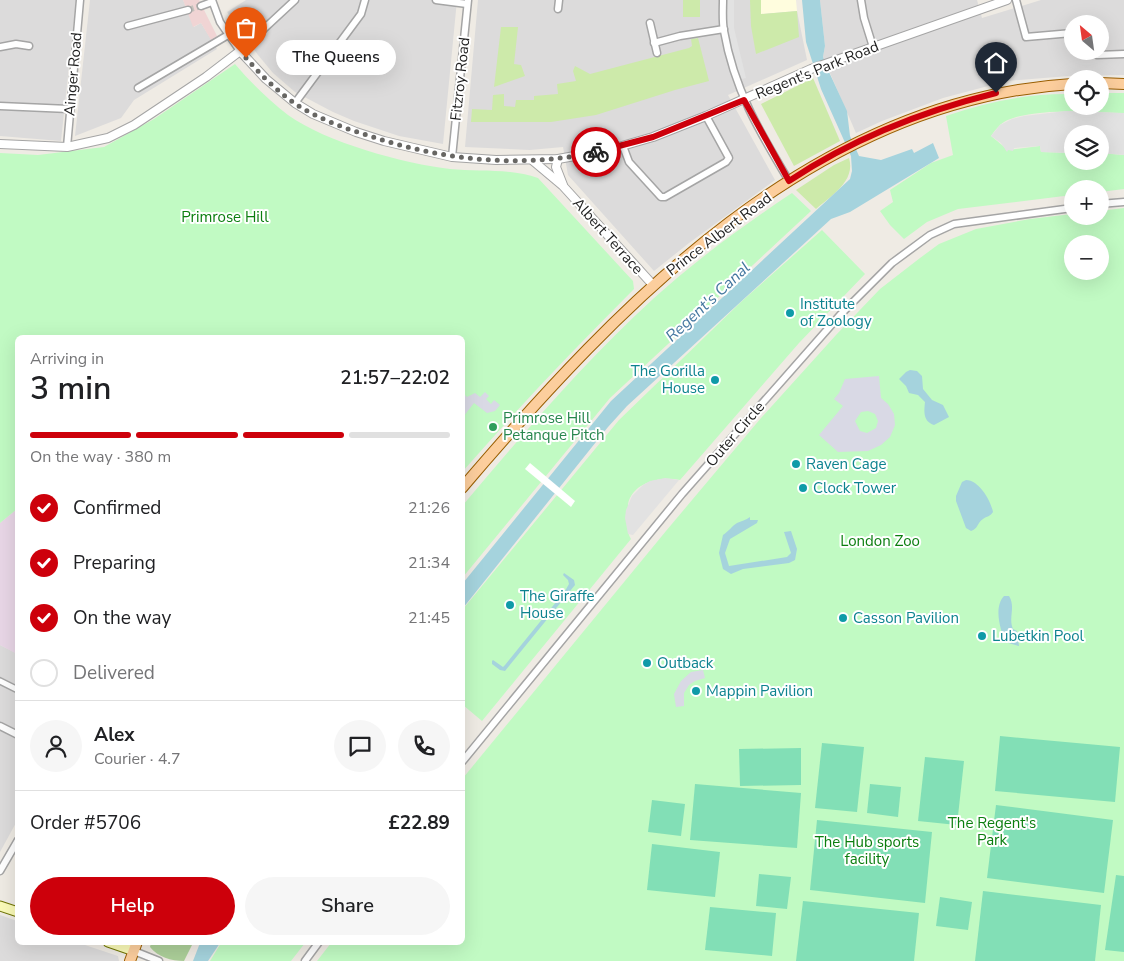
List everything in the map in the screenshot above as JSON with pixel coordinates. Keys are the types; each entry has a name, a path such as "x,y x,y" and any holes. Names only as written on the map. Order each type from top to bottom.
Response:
{"main road":[{"path":"1109,84 1124,84"},
{"name":"Prince Albert Road","path":"465,485 529,411 653,285 703,243 789,181 850,146 898,124 958,103 1016,90 1064,85"},
{"path":"0,906 15,911"},
{"path":"116,945 134,952"}],"street":[{"name":"Ainger Road","path":"67,147 80,0"},
{"path":"0,144 67,147 100,141 122,131 206,77 240,51 295,0"},
{"path":"295,103 361,14 365,0"},
{"path":"436,0 467,2"},
{"path":"558,9 559,0"},
{"path":"723,0 724,29 732,67 744,100 789,181"},
{"path":"861,0 864,18 873,47"},
{"name":"Regent's Park Road","path":"212,1 228,35 240,51 266,79 295,103 313,114 356,132 384,141 452,157 532,160 558,159 623,146 653,137 811,70 1007,0"},
{"path":"1016,0 1026,37 1064,33"},
{"path":"201,6 212,1"},
{"name":"Fitzroy Road","path":"452,157 467,2"},
{"path":"128,26 188,10"},
{"path":"650,23 657,53"},
{"path":"654,43 680,36 724,29"},
{"path":"138,88 228,35"},
{"path":"0,47 16,44 30,46"},
{"path":"1109,55 1124,54"},
{"path":"0,106 69,110"},
{"path":"623,146 629,162 661,196 665,197 726,162 729,158 706,116"},
{"name":"Albert Terrace","path":"558,159 556,164 557,170 563,186"},
{"name":"Albert Terrace","path":"532,160 563,186 653,285"},
{"path":"1109,203 1124,202"},
{"name":"Outer Circle","path":"465,758 682,494 841,314 892,263 930,235 954,224 1064,209"},
{"path":"0,681 15,688"},
{"path":"0,726 15,734"},
{"path":"0,871 15,845"},
{"path":"305,961 317,945"},
{"path":"134,952 157,960"}],"shaded area":[{"path":"0,0 76,0 61,141 0,136"},
{"path":"90,0 183,0 194,27 201,23 217,49 134,100 121,118 75,136"},
{"path":"183,0 199,0 217,36 211,40 201,23 193,27"},
{"path":"246,0 457,0 443,144 399,136 354,121 295,92 273,73 227,12"},
{"path":"478,0 761,0 761,14 797,11 807,60 728,95 775,180 654,271 568,175 563,147 530,150 465,147"},
{"path":"727,0 734,0 734,28 746,78 738,80 727,34"},
{"path":"761,0 796,0 797,11 761,14"},
{"path":"820,0 977,0 982,18 1041,0 1124,0 1124,75 1109,75 1109,70 1064,70 1064,76 1007,81 943,98 856,133 823,57 825,46"},
{"path":"1064,111 1064,115 1124,113 1124,155 1109,154 1109,125 1064,125 1064,153 1041,152 1040,146 1014,148 1013,151 1008,150 1007,152 1001,143 991,136 1000,125 1024,116"},
{"path":"879,376 881,398 888,404 894,414 895,425 890,437 881,445 868,451 838,452 819,435 843,406 834,399 845,379","holes":["868,411 875,414 878,421 876,428 867,433 860,431 855,421 861,412"]},
{"path":"485,392 489,396 486,399 491,404 494,400 500,405 495,411 487,413 474,403 465,414 465,395 467,397 475,393 480,397"},
{"path":"665,478 679,480 633,535 628,534 625,518 632,496 650,481"},
{"path":"15,511 15,653 0,645 0,523"},
{"path":"0,645 15,652 15,825 0,852"},
{"path":"703,670 705,678 689,685 684,693 684,706 676,707 674,694 681,681 691,672"},
{"path":"0,915 15,920 15,945 85,945 118,956 119,961 0,961"}],"green space":[{"path":"683,0 700,0 700,17 683,17"},
{"path":"750,0 761,0 761,14 797,11 799,37 756,54 751,26"},
{"path":"501,27 518,27 514,64 521,65 525,76 494,87"},
{"path":"698,38 709,81 596,115 551,122 471,122 472,109 492,110 493,95 504,94 504,106 515,107 516,100 534,100 534,96 558,94 557,84 576,81 573,71 575,66 590,74 689,48 692,46 691,39"},
{"name":"Primrose Hill","path":"235,64 260,91 288,115 304,125 344,143 389,157 432,166 461,170 517,173 538,178 633,281 634,289 547,378 465,469 465,335 15,335 15,511 0,523 0,153 38,155 104,147 154,119"},
{"path":"813,78 840,141 794,166 761,104"},
{"path":"1109,93 1124,93 1124,113 1109,112"},
{"path":"1064,94 1064,111 1015,117 1004,122 991,136 1008,150 1040,146 1041,152 1064,153 1064,170 1109,170 1109,154 1124,155 1124,189 1109,191 1109,180 1064,180 1064,196 958,209 927,222 904,239 890,225 880,211 893,202 890,190 931,163 953,155 946,116 993,103 1024,97"},
{"path":"849,158 849,174 846,181 816,209 796,190 834,165"},
{"path":"792,193 811,211 610,398 465,575 465,503 578,373 627,323 686,270"},
{"path":"1124,208 1124,961 317,961 329,945 465,945 465,776 761,418 880,289 939,244 976,229 1064,215 1064,225 1109,225 1109,210"},
{"path":"822,230 865,274 799,343 680,480 657,480 649,482 636,490 628,504 628,530 631,539 482,721 465,707 465,607 619,420 742,301"},
{"path":"1000,736 1120,747 1115,802 995,791"},
{"path":"822,743 864,747 857,812 815,808"},
{"path":"801,748 801,785 740,786 739,749"},
{"path":"925,757 964,761 957,825 918,821"},
{"path":"695,784 801,793 797,848 690,840"},
{"path":"870,784 901,787 898,817 867,813"},
{"path":"652,800 685,804 681,836 648,832"},
{"path":"996,805 1113,820 1104,893 987,878"},
{"name":"The Hub sports facility","path":"817,820 932,832 925,903 810,890"},
{"path":"652,844 720,852 715,897 647,890"},
{"path":"759,874 791,877 787,909 756,906"},
{"path":"1116,875 1124,876 1124,952 1105,950"},
{"path":"983,891 1101,905 1095,961 975,961"},
{"path":"940,897 972,902 968,930 936,926"},
{"path":"803,901 919,913 914,961 796,961"},
{"path":"710,907 776,913 772,956 705,950"},
{"path":"150,945 192,945 184,961 161,956 150,947"},
{"path":"220,945 303,945 291,961 210,961"}],"water":[{"path":"802,0 820,0 825,46 823,57 847,111 850,136 859,156 881,160 912,149 914,153 933,143 939,158 850,212 831,219 627,406 608,427 465,606 465,581 611,401 850,179 852,171 851,156 821,89 806,42"},
{"path":"910,370 917,371 922,376 923,389 932,400 943,405 949,417 934,425 926,419 925,402 918,395 909,393 906,386 899,379"},
{"path":"966,480 980,487 990,502 993,512 971,531 966,528 956,501 956,496 962,482"},
{"path":"750,517 750,520 758,520 757,523 730,539 725,553 729,566 787,557 791,553 784,532 791,531 797,549 795,560 789,563 743,569 731,574 723,569 719,553 723,535 737,523"},
{"path":"564,573 574,580 575,585 505,671 500,670 492,664 492,661 503,667 505,665 565,591 569,584 563,575"},
{"path":"1004,596 1009,596 1011,600 1011,621 1013,629 1017,631 1019,646 1005,642 998,613"},
{"path":"199,945 219,945 208,961 193,961"}],"pier":[{"path":"530,463 575,501 571,507 525,469"}],"tunnel":[{"path":"188,10 201,6"}],"way so far":[{"path":"246,58 280,92 313,114 356,132 432,154 481,160 516,160 558,159 596,152"}],"place":[{"name":"The Queens","path":"246,58"},
{"name":"Institute of Zoology","path":"790,313"},
{"name":"The Gorilla House","path":"715,380"},
{"name":"Primrose Hill Petanque Pitch","path":"493,427"},
{"name":"Raven Cage","path":"796,464"},
{"name":"Clock Tower","path":"803,488"},
{"name":"The Giraffe House","path":"510,605"},
{"name":"Casson Pavilion","path":"843,618"},
{"name":"Lubetkin Pool","path":"982,636"},
{"name":"Outback","path":"647,663"},
{"name":"Mappin Pavilion","path":"696,691"}],"route":[{"path":"596,152 653,137 744,100 789,181 826,158 881,131 938,109 996,93"}],"water label":[{"name":"Regent's Canal","path":"708,302"}],"park label":[{"name":"London Zoo","path":"880,541"},
{"name":"The Regent's Park","path":"992,832"}]}
